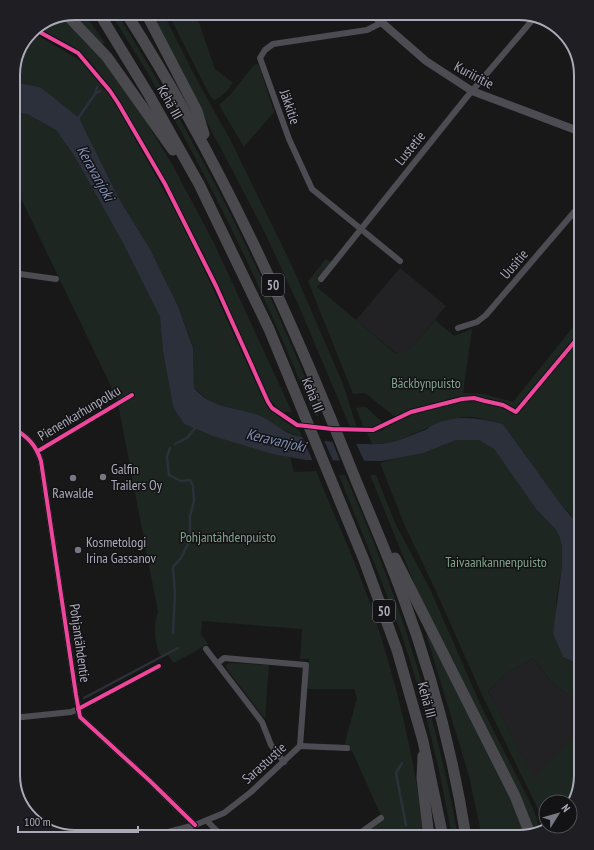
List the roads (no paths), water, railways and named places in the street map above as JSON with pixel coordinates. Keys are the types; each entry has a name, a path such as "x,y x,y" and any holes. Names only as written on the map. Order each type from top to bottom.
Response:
{"highway":[{"path":"72,20 107,57 198,184"},
{"name":"Kehä III","path":"103,20 149,94 198,184 269,328 334,484 380,601 404,671 423,742 442,830"},
{"name":"Kehä III","path":"130,20 156,60 211,158 262,259 330,414 402,594 428,674 446,736 461,803 465,830"},
{"path":"150,20 197,111 211,158"},
{"path":"372,516 421,607 515,796 528,829"},
{"path":"423,742 422,778 428,830"}],"street":[{"name":"Kuriiritie","path":"378,20 426,61 472,91 574,129"},
{"name":"Jäkkitie","path":"384,20 367,30 358,32 273,44 265,50 260,58 283,125 306,180 312,189 400,261"},
{"name":"Lustetie","path":"321,279 472,91 531,22"},
{"name":"Uusitie","path":"458,328 477,322 486,315 574,212"},
{"path":"20,274 56,279"},
{"name":"Pohjantähdentie","path":"20,433 30,439 38,451 41,461 80,717 150,781 195,825"},
{"path":"206,649 262,722 271,745 284,762"},
{"name":"Sarastustie","path":"176,830 207,821 224,813 284,762 300,746 306,665 224,658 218,663"},
{"path":"20,717 78,710"},
{"path":"300,746 347,748"},
{"path":"362,830 381,818"},
{"path":"207,821 216,830"}],"water":[{"name":"Keravanjoki","path":"20,83 40,87 79,118 118,197 150,249 178,306 193,348 194,388 201,395 217,404 260,416 291,434 309,439 334,442 379,444 391,442 425,430 443,421 460,418 486,420 503,424 574,522 574,662 563,657 553,633 562,566 562,548 560,538 556,530 536,509 494,449 479,440 456,440 423,453 382,461 306,460 272,454 213,436 184,424 173,407 163,351 160,317 124,245 75,157 56,130 27,114 20,113"}],"waterway":[{"path":"95,94 97,87"},
{"path":"77,120 95,94 100,91"},
{"path":"175,444 187,438 195,428"},
{"path":"170,448 167,457 169,475 181,481 190,480 193,486 194,501 190,516 190,540 181,558 173,567 175,594 173,633"},
{"path":"84,698 178,648"},
{"path":"402,763 396,773 406,825"}],"place":[{"name":"Galfin Trailers Oy","path":"103,477"},
{"name":"Rawalde","path":"73,478"},
{"name":"Kosmetologi Irina Gassanov","path":"78,550"}],"park label":[{"name":"Bäckbynpuisto","path":"426,383"},
{"name":"Pohjantähdenpuisto","path":"228,537"},
{"name":"Taivaankannenpuisto","path":"496,562"}]}
